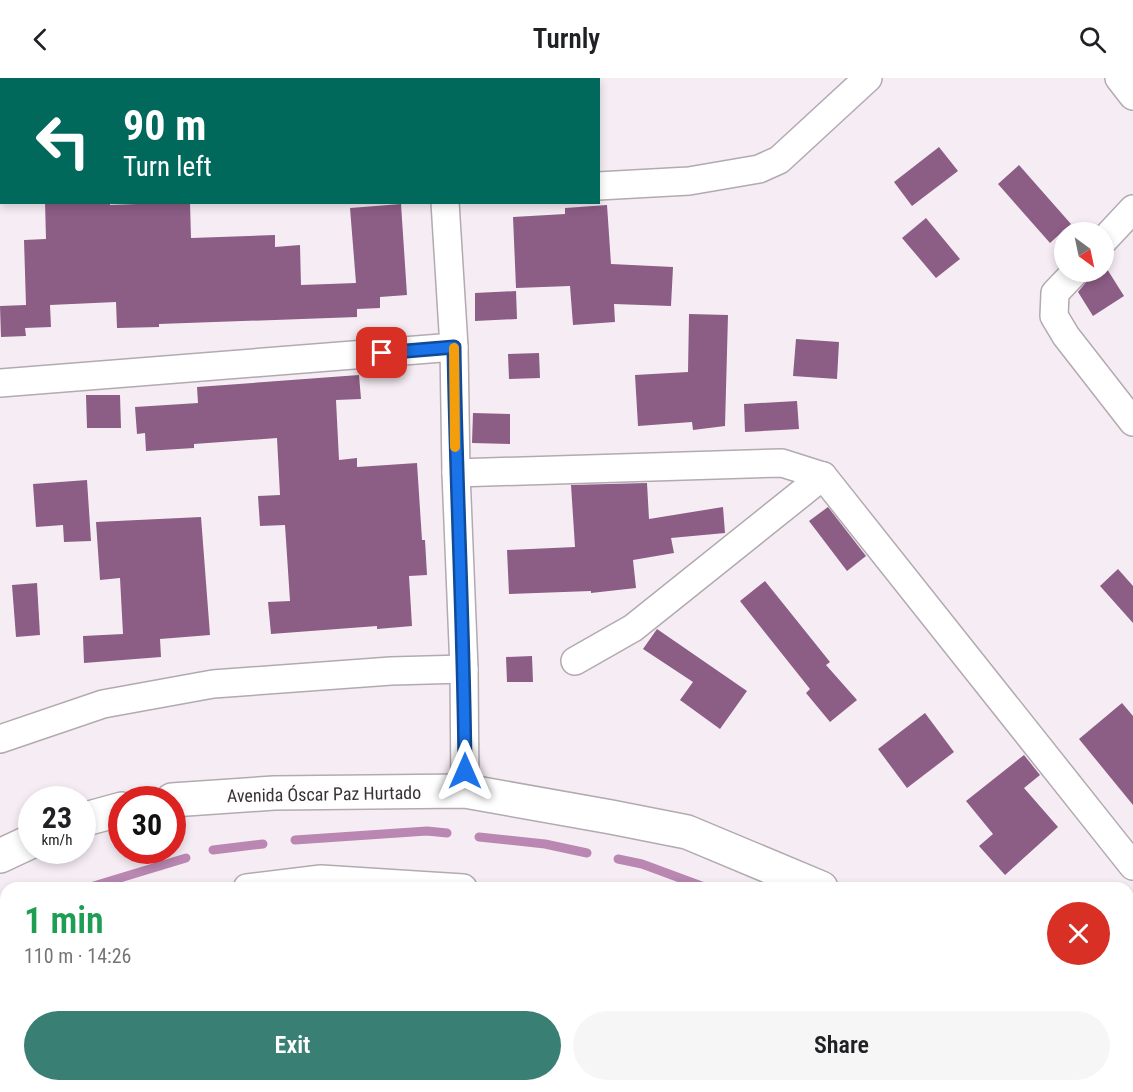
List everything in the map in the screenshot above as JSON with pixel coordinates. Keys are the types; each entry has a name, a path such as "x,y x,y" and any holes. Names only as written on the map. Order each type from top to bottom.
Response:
{"main road":[{"name":"Avenida Óscar Paz Hurtado","path":"186,799 274,793 465,792 687,832 807,882"},
{"path":"0,856 18,848"}],"street":[{"path":"600,186 689,181 759,169 779,160 868,78"},
{"path":"1119,78 1133,96"},
{"path":"445,204 454,347 456,473 464,669 465,792"},
{"path":"1114,229 1133,209"},
{"path":"1065,282 1055,293 1054,316 1066,336 1133,422"},
{"path":"0,383 454,347"},
{"path":"456,473 782,463 823,476 1133,866"},
{"path":"574,662 633,628 823,476"},
{"path":"0,739 103,704 213,684 391,671 464,669"},
{"path":"296,882 321,879 368,882"}],"building":[{"path":"939,147 958,171 912,206 894,182"},
{"path":"1019,165 1069,222 1054,222 1054,239 1050,243 998,184"},
{"path":"45,204 190,204 191,238 275,235 275,247 300,245 301,285 356,283 350,208 401,204 407,295 380,297 380,308 357,309 357,317 159,324 159,327 117,328 116,302 50,305 51,327 25,328 26,336 1,337 0,306 26,305 24,240 46,239"},
{"path":"607,205 611,264 673,267 671,306 614,304 615,322 573,325 570,286 516,288 513,217 565,214 565,208"},
{"path":"926,218 960,259 936,278 902,238"},
{"path":"1114,280 1124,296 1093,316 1078,292 1086,282 1114,282"},
{"path":"516,291 517,319 475,321 475,293"},
{"path":"689,314 728,315 725,426 693,430 692,422 638,426 635,375 688,372"},
{"path":"796,339 839,342 837,379 793,376"},
{"path":"539,353 540,378 509,379 508,354"},
{"path":"359,375 361,399 336,400 339,460 357,458 357,467 417,463 422,540 425,540 427,575 409,576 412,626 377,629 377,626 271,634 268,602 290,601 285,525 260,526 258,496 280,495 277,438 194,444 194,448 146,451 145,433 137,434 135,407 198,403 197,387"},
{"path":"86,395 120,395 121,428 87,428"},
{"path":"797,401 799,429 745,432 744,404"},
{"path":"473,413 510,414 510,444 472,443"},
{"path":"87,480 91,541 64,542 63,525 36,527 33,484"},
{"path":"647,483 649,519 723,507 725,533 671,538 674,553 633,560 636,588 591,593 591,591 509,594 507,550 575,547 571,485"},
{"path":"828,507 866,556 847,571 809,521"},
{"path":"201,517 210,635 160,639 161,657 84,663 83,636 123,634 120,578 100,580 96,522"},
{"path":"1118,569 1133,586 1133,623 1100,586"},
{"path":"765,581 830,662 826,665 857,700 830,722 806,693 810,689 740,601"},
{"path":"37,583 40,635 16,637 12,585"},
{"path":"657,629 747,691 720,729 680,700 693,682 643,649"},
{"path":"532,656 533,682 507,682 506,657"},
{"path":"1122,703 1133,716 1133,805 1079,739"},
{"path":"925,713 954,752 907,788 878,749"},
{"path":"1024,755 1040,775 1024,788 1058,827 1005,875 979,846 993,834 966,801"}],"waterway":[{"path":"295,840 427,831 447,833"},
{"path":"479,837 545,844 587,853"},
{"path":"213,850 263,844"},
{"path":"618,859 642,864 691,882"},
{"path":"107,882 166,864"}],"slow traffic":[{"path":"454,348 455,447"}],"route":[{"path":"382,353 454,347 465,771"}]}
